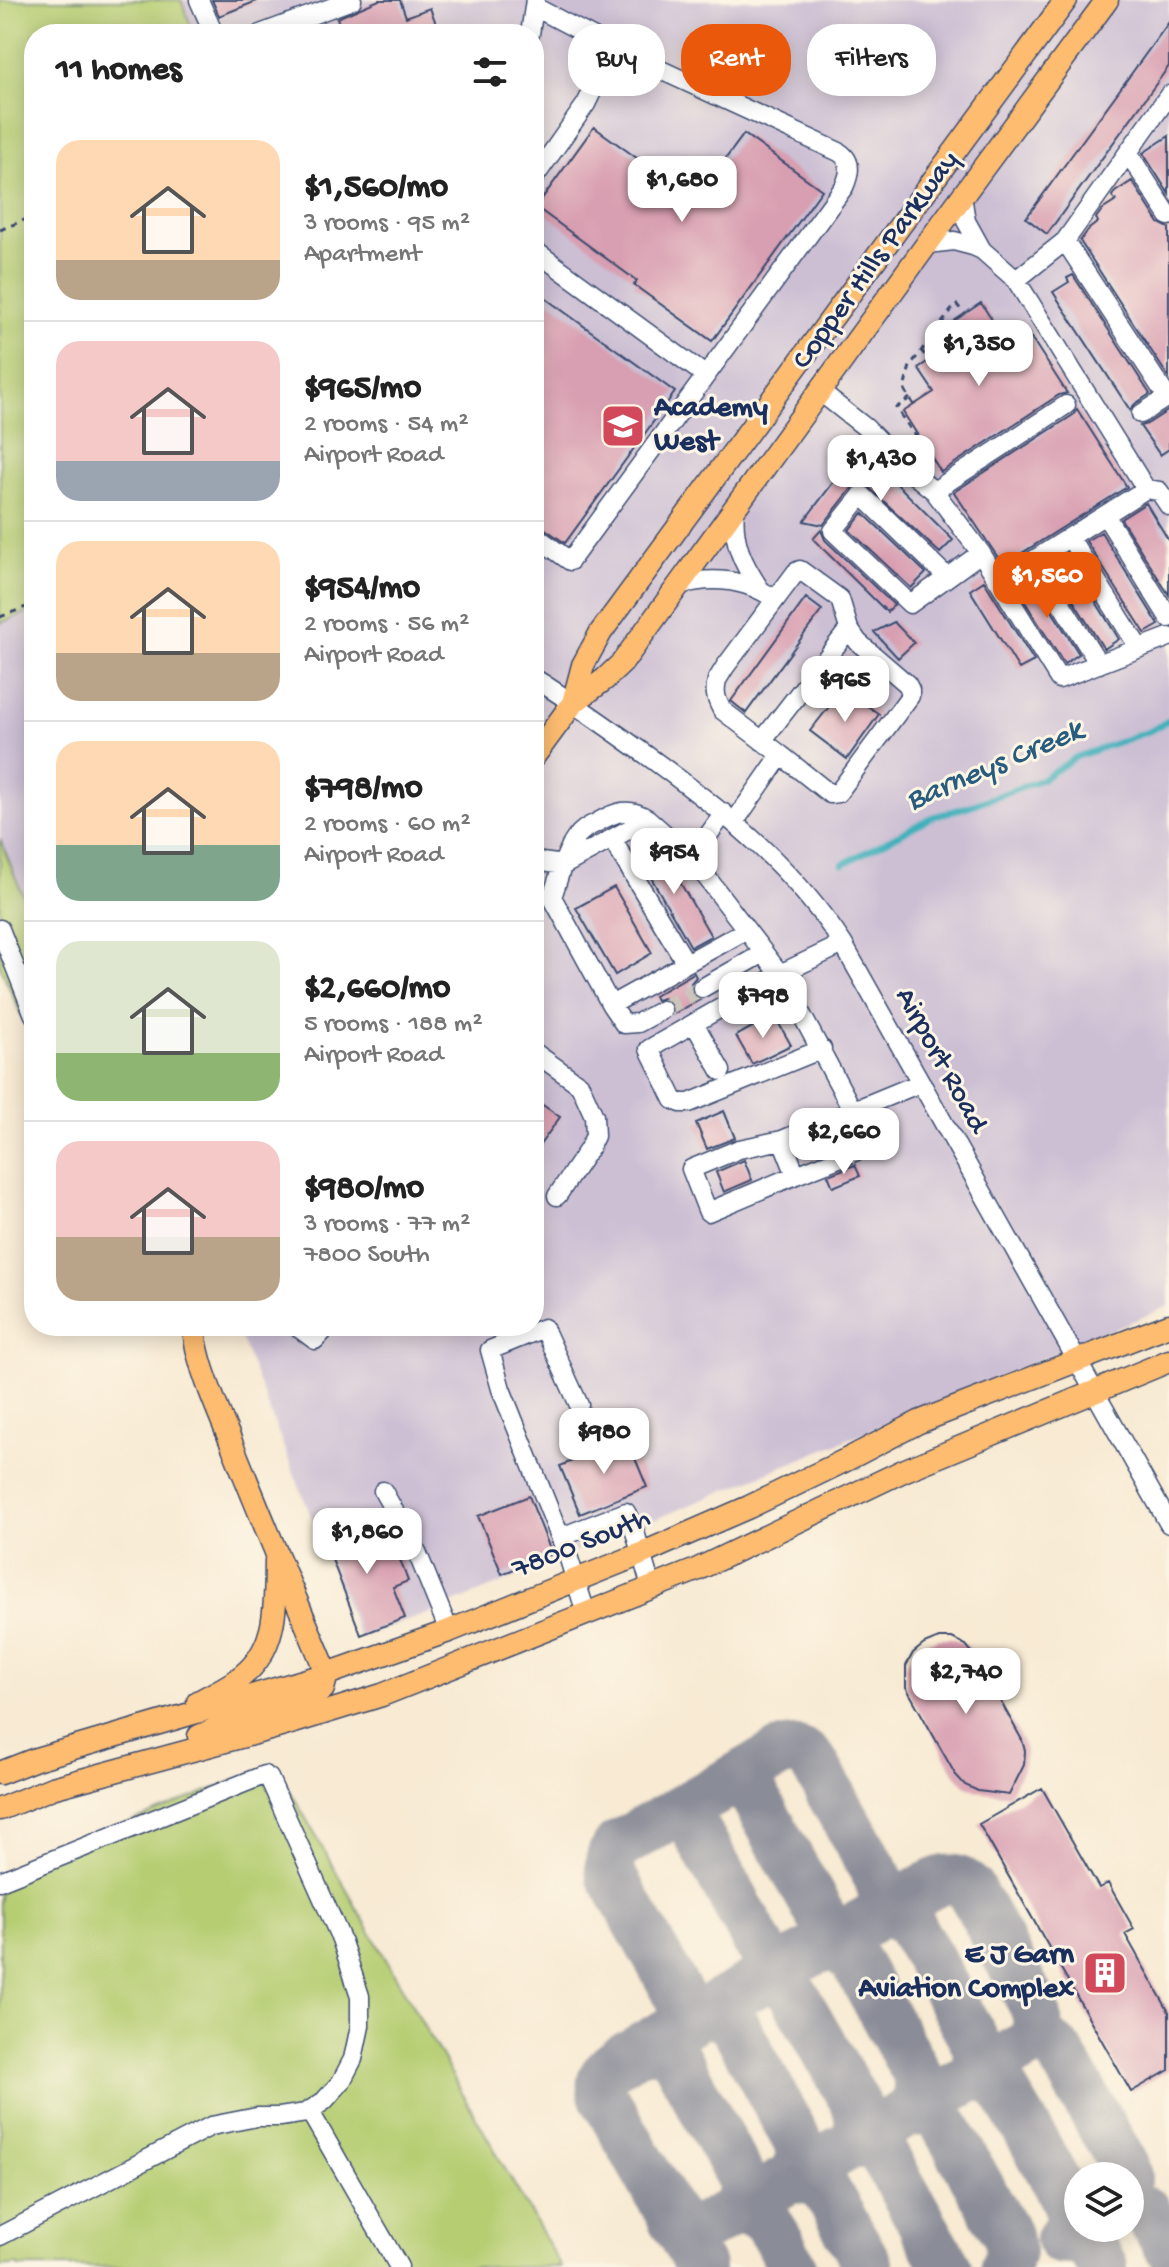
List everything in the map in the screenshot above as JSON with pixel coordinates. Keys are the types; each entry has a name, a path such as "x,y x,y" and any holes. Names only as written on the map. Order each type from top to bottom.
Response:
{"main road":[{"name":"Copper Hills Parkway","path":"573,703 583,665 601,632 1066,0"},
{"name":"Copper Hills Parkway","path":"544,742 573,703 622,663 1107,0"},
{"name":"7800 South","path":"0,1773 169,1718 327,1674 449,1631 749,1507 919,1422 1169,1325"},
{"path":"121,1768 227,1724 311,1698 323,1689 327,1674 204,1372 196,1336"},
{"path":"0,1809 52,1788 281,1726 382,1695 696,1570 903,1471 1169,1361"},
{"path":"169,1718 241,1677 264,1651 274,1623 276,1554"}],"street":[{"path":"199,0 210,24"},
{"path":"287,24 352,0"},
{"path":"532,24 535,3 571,24"},
{"path":"544,542 570,561 844,187 849,176 849,164 843,154 665,72"},
{"path":"544,164 590,96"},
{"path":"1016,280 1065,241 1167,105"},
{"path":"1128,153 1169,216"},
{"path":"962,196 966,221 982,250 1016,280 1146,489"},
{"path":"927,244 954,241 982,250"},
{"path":"1065,241 1168,397 1141,414"},
{"path":"544,257 705,375"},
{"path":"819,391 866,428 903,466 934,491 981,553 1059,679 1169,637"},
{"path":"934,491 1066,405"},
{"path":"999,582 1146,489 1159,491 1169,506"},
{"path":"947,577 862,495 833,531 910,604 981,553"},
{"path":"735,509 734,531 739,554 744,566 767,594"},
{"path":"1105,515 1169,618"},
{"path":"1070,538 1139,648"},
{"path":"1034,560 1099,664"},
{"path":"804,571 840,599 849,629 858,642 907,684 910,696 838,793 830,794 722,710 717,700 717,680 767,594 796,572 804,571"},
{"path":"679,585 712,579 728,580 767,594"},
{"path":"762,741 849,629"},
{"name":"Airport Road","path":"544,684 730,817 795,881 828,921 1169,1524"},
{"path":"692,858 781,755"},
{"path":"662,1010 628,1026 619,1020 552,897 576,837 582,830 610,815 628,810 648,819 692,858 780,974 856,1109 872,1145 708,1212 691,1169 739,1149 782,1140 856,1109 920,1083"},
{"path":"544,862 564,865 648,819"},
{"path":"612,839 686,963"},
{"path":"0,929 24,990"},
{"path":"611,1005 746,930"},
{"path":"822,1049 689,1103 681,1103 674,1100 649,1049 780,974 843,944"},
{"path":"702,988 764,953"},
{"path":"694,1023 721,1071"},
{"path":"544,1059 580,1085 594,1116 595,1136 557,1196"},
{"path":"782,1140 796,1175"},
{"path":"544,1328 579,1405"},
{"path":"524,1336 490,1350 501,1389 561,1537 586,1613"},
{"path":"383,1491 417,1552 449,1631"},
{"path":"561,1537 626,1512 651,1587"},
{"path":"0,1881 264,1775 269,1778 341,1939 360,1996 360,2026 353,2059 341,2082 324,2101 293,2115 257,2117 211,2126 0,2236"},
{"path":"309,2110 399,2267"}],"path":[{"path":"0,230 24,220"},
{"path":"914,405 904,389 910,366 956,304 965,314"},
{"path":"939,327 946,337"},
{"path":"921,350 929,361"},
{"path":"910,398 896,408 916,437"},
{"path":"0,617 24,608"}],"shaded area":[{"path":"181,0 1169,0 1169,1306 427,1614 359,1638 240,1336 544,1336 544,24 190,24"},
{"path":"24,614 24,898 0,839 0,623"}],"green space":[{"path":"0,0 181,0 190,24 24,24 24,614 0,623"},
{"path":"0,839 24,898 24,1022 0,966"},
{"path":"275,1764 561,2267 0,2267 0,1875"}],"building":[{"path":"212,0 257,0 257,1 219,16"},
{"path":"379,0 400,0 406,17 430,8 436,24 339,24 337,18"},
{"path":"1169,22 1169,66 1047,234 1026,218"},
{"path":"594,127 695,200 744,134 822,190 712,341 634,285 637,281 544,213 544,196"},
{"path":"1169,136 1169,194 1143,153"},
{"path":"1132,181 1159,223 1169,228 1169,378 1080,241 1098,222 1096,218 1102,210 1116,201 1112,196 1115,192"},
{"path":"1073,275 1150,394 1130,410 1053,292 1069,282 1067,278"},
{"path":"544,297 675,392 565,543 544,528"},
{"path":"981,303 1005,340 1025,328 1067,393 1059,395 941,472 903,412 934,392 918,368 941,353 935,343 959,329 954,321"},
{"path":"1077,409 1127,487 1003,565 954,492 1073,415"},
{"path":"1169,410 1169,449 1160,455 1140,426"},
{"path":"875,462 953,540 940,553 865,484 853,487 823,525 804,521 845,467 859,477"},
{"path":"1146,503 1169,541 1169,595 1121,519"},
{"path":"863,513 926,573 911,588 849,530"},
{"path":"821,530 825,540 894,605 887,612 813,539"},
{"path":"1101,532 1159,625 1145,633 1086,541"},
{"path":"1066,554 1119,639 1104,649 1050,564"},
{"path":"1030,576 1079,654 1064,664 1015,586"},
{"path":"984,581 1034,661 1019,669 970,590"},
{"path":"806,598 822,610 746,713 731,701"},
{"path":"894,622 914,643 898,658 874,632"},
{"path":"843,689 879,714 847,759 810,731"},
{"path":"658,844 711,936 691,947 638,855"},
{"path":"614,887 652,953 615,975 576,908"},
{"path":"694,973 696,977 690,989 692,995 700,1000 673,1014 673,1005 669,1000 656,1000 654,996"},
{"path":"774,1015 791,1045 752,1064 736,1036"},
{"path":"544,1106 560,1117 544,1139"},
{"path":"724,1111 735,1138 707,1149 696,1123"},
{"path":"841,1131 846,1142 819,1153 815,1142"},
{"path":"744,1160 752,1180 724,1192 716,1172"},
{"path":"855,1165 860,1176 833,1187 828,1175"},
{"path":"627,1439 647,1487 580,1514 560,1466"},
{"path":"529,1496 552,1554 502,1574 478,1516"},
{"path":"366,1519 378,1548 393,1542 408,1581 393,1587 405,1618 361,1635 323,1536"},
{"path":"939,1638 952,1638 966,1645 976,1657 1022,1740 1024,1765 1009,1795 978,1791 965,1785 955,1774 906,1687 906,1666 913,1653"},
{"name":"E J Garn Aviation Complex","path":"1042,1788 1099,1888 1108,1883 1134,1929 1125,1934 1169,2012 1169,2070 1131,2092 979,1824"}],"waterway":[{"name":"Barneys Creek","path":"843,864 932,817 1043,779 1076,757 1150,731 1169,720"}],"taxiway":[{"path":"790,2179 800,2163 799,2144 735,2026 723,2016 695,2009 682,2001 611,1875 610,1866 612,1855 619,1845 779,1754 793,1751 813,1762 878,1877 884,1895 879,1914 893,1914 909,1923 973,2038 978,2057 971,2076 991,2078 1001,2086 1051,2173 1070,2216 1067,2229 1060,2239"},
{"path":"721,1787 738,1786 753,1794 825,1923 827,1933 821,1947 840,1949 854,1960 918,2076 918,2098 909,2112"},
{"path":"699,1800 693,1807 691,1821 767,1959 768,1969 764,1979 779,1980 792,1991 856,2104 859,2126 848,2146"},
{"path":"639,2049 929,1886 952,1880 957,1880 971,1891 1033,2004 1037,2026 1028,2045"},
{"path":"777,2186 1028,2045 1037,2043 1059,2052 1122,2162"},
{"path":"673,2221 676,2223 682,2226 694,2229 709,2225 736,2206 743,2182 677,2060 665,2049 650,2046 608,2070 602,2080 603,2092 605,2099 700,2267"},
{"path":"909,2112 929,2111 943,2121 1007,2235 1010,2251 1005,2267"},
{"path":"848,2146 867,2144 883,2154 947,2267"},
{"path":"790,2179 810,2178 824,2187 869,2267"},
{"path":"734,2211 746,2211 764,2220 777,2237 792,2267"},
{"path":"1144,2211 1169,2247"},
{"path":"1060,2239 1087,2244 1103,2267"}],"tunnel":[{"path":"662,1010 702,988"}],"place":[{"name":"Academy West","path":"623,426"},
{"name":"E J Garn Aviation Complex","path":"1105,1973"}]}
